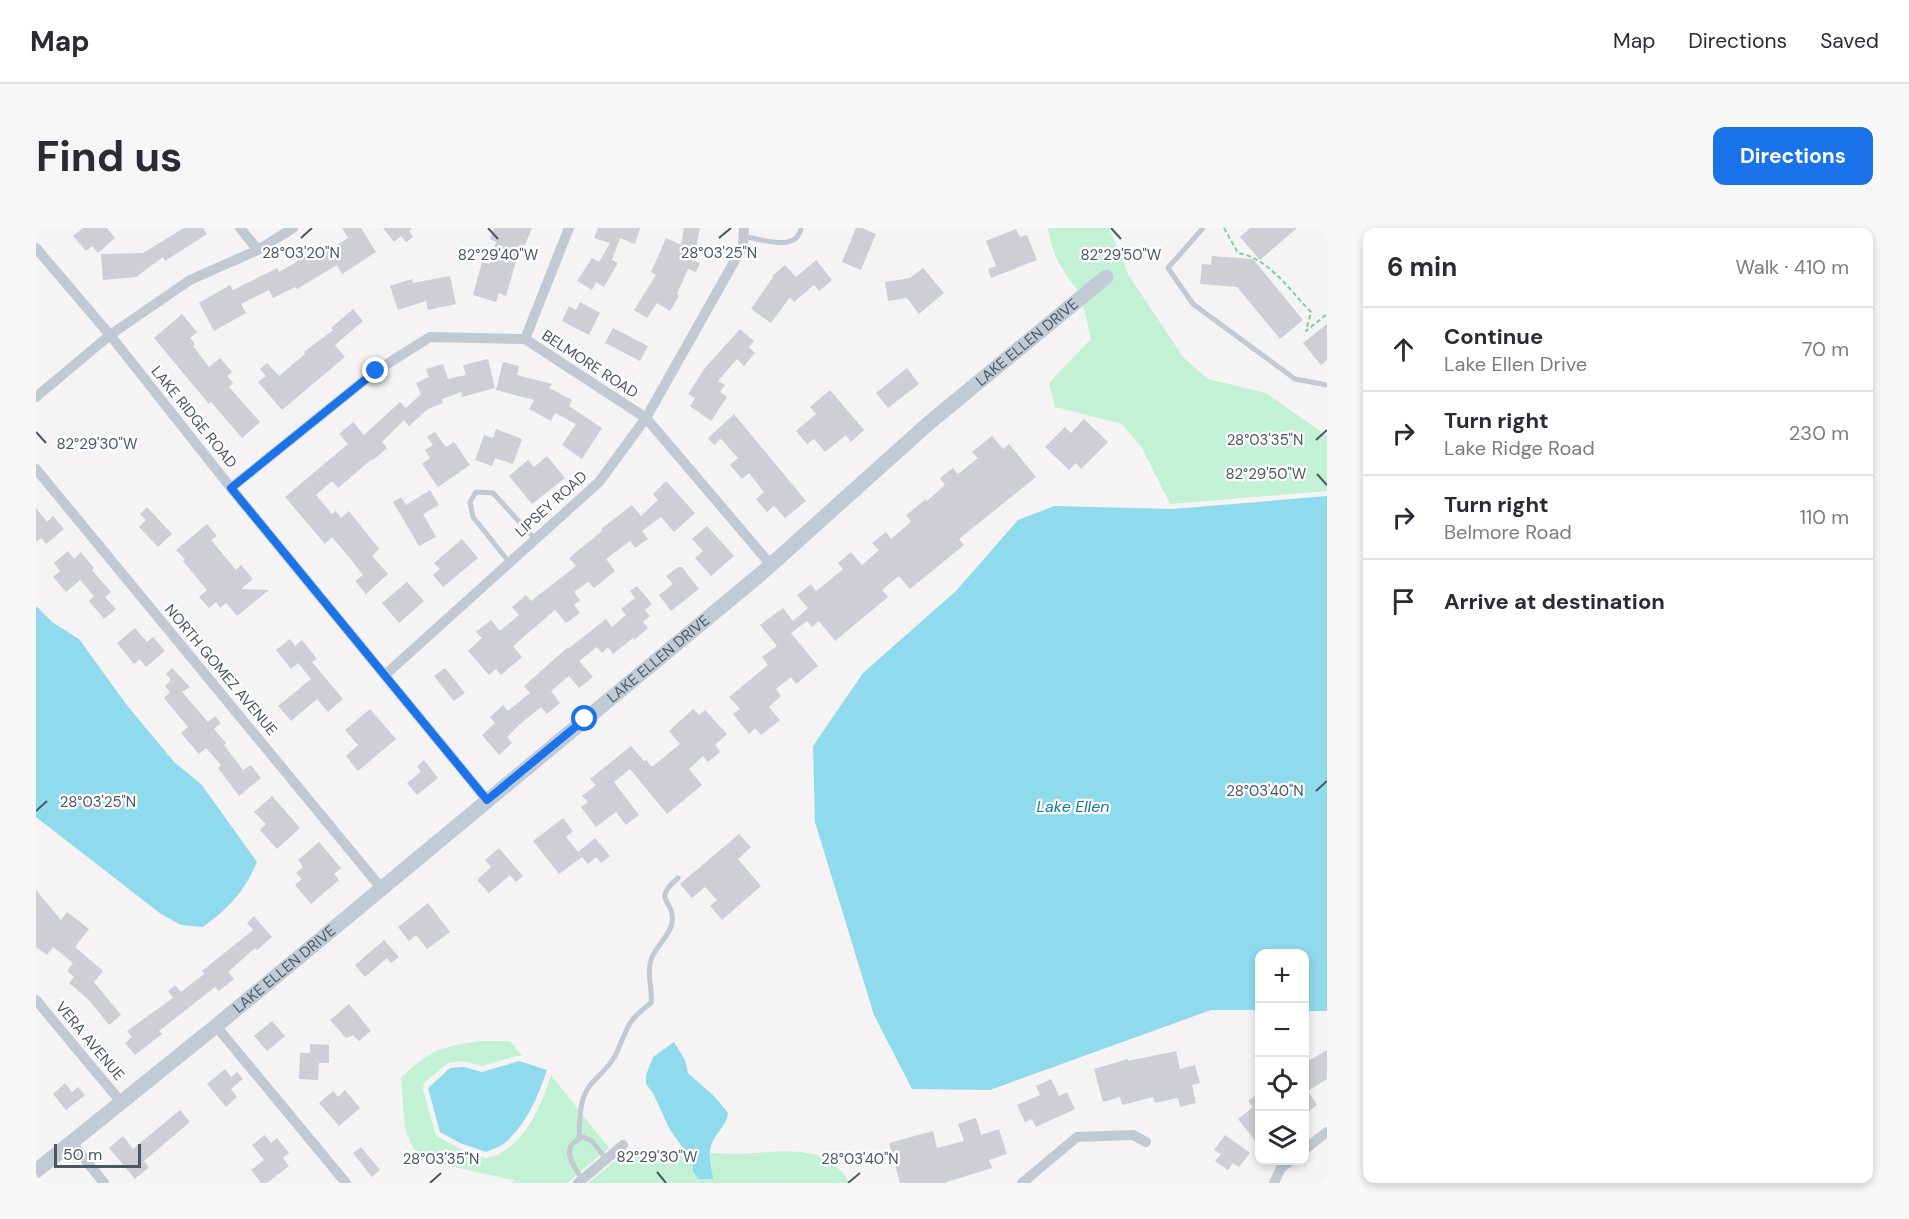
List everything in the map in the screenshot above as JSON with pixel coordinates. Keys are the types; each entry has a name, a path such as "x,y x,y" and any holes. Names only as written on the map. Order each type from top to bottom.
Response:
{"street":[{"path":"240,228 258,249"},
{"path":"36,397 110,335 190,280 258,249 293,228"},
{"path":"525,339 569,228"},
{"name":"LIPSEY ROAD","path":"385,675 598,482 646,418 743,246 744,232"},
{"name":"LAKE RIDGE ROAD","path":"36,248 110,335 231,488 487,800"},
{"name":"LAKE ELLEN DRIVE","path":"36,1171 216,1026 771,565 929,423 1106,277"},
{"name":"BELMORE ROAD","path":"231,488 376,371 430,337 525,339 646,418 771,565"},
{"name":"NORTH GOMEZ AVENUE","path":"36,469 382,889"},
{"name":"VERA AVENUE","path":"36,1000 121,1102"},
{"path":"216,1026 346,1183"},
{"path":"1309,1147 1327,1132"},
{"path":"1022,1183 1077,1137 1133,1135 1146,1142"},
{"path":"71,1142 104,1183"},
{"path":"580,1181 623,1145"},
{"path":"1274,1183 1281,1168 1285,1165"}],"lane":[{"path":"744,232 783,243 791,242 797,237 801,228"},
{"path":"1203,228 1168,268 1192,304 1295,379 1327,385"},
{"path":"508,562 473,516 470,502 476,492 493,493 535,539"},
{"path":"580,1181 569,1155 569,1148 579,1138 583,1100 588,1089 615,1057 626,1026 651,1003 651,959 672,926 672,912 664,898 664,893 667,887 678,878"},
{"path":"579,1138 583,1137 592,1141 606,1159"}],"path":[{"path":"1224,228 1238,253 1263,262 1311,312 1306,331 1327,314"}],"green space":[{"path":"1048,228 1109,228 1129,276 1183,357 1208,379 1266,393 1327,436 1327,491 1170,504 1142,448 1122,424 1055,407 1049,383 1091,339 1083,304 1114,278 1106,268 1078,291 1058,262"},
{"path":"482,1041 510,1041 522,1056 482,1066 463,1061 448,1063 424,1083 423,1089 436,1136 485,1158 498,1154 520,1138 542,1100 551,1075 609,1148 567,1183 512,1183 514,1180 418,1159 405,1129 401,1078 421,1060 438,1050"},
{"path":"656,1149 686,1151 692,1160 693,1172 712,1173 710,1153 804,1152 828,1160 843,1173 848,1183 588,1183 620,1157 622,1159 640,1155"}],"water":[{"name":"Lake Ellen","path":"1327,496 1327,1011 1309,1011 1309,949 1255,949 1255,1010 1211,1010 990,1090 912,1089 874,1015 815,822 813,746 863,673 956,591 1018,520 1054,506 1173,509"},
{"path":"36,606 52,622 79,639 126,704 174,762 201,784 257,862 247,882 235,898 203,927 181,925 161,914 36,817"},
{"path":"674,1042 685,1060 688,1073 715,1097 728,1113 711,1148 713,1179 699,1179 693,1172 692,1160 670,1130 653,1093 646,1084 646,1075 653,1057"},
{"path":"519,1061 547,1070 536,1098 521,1126 507,1141 486,1152 460,1143 440,1132 428,1088 450,1068 464,1067 482,1072"}],"building":[{"path":"83,228 107,228 115,238 98,253 92,246 86,251 73,236"},
{"path":"184,228 203,228 207,234 165,261 163,257 136,277 103,280 101,254 143,253"},
{"path":"342,228 361,228 376,252 342,274 337,265 297,289 295,287 273,298 269,290 241,304 246,313 214,331 199,303 230,285 233,290 277,268 279,272 310,254 313,260 348,238"},
{"path":"383,228 412,228 409,231 413,237 406,242 401,236 394,242"},
{"path":"494,228 532,228 522,252 519,251 506,296 499,293 496,302 473,295 482,262 490,264 496,242 490,239"},
{"path":"598,228 640,228 635,244 620,238 612,260 618,263 604,287 596,282 592,290 577,281 592,258 599,262 610,243 594,238"},
{"path":"684,228 700,228 692,260 700,263 696,272 688,269 677,294 679,296 670,311 657,303 647,318 634,310 656,275 651,272 666,238 681,245"},
{"path":"856,228 876,234 861,270 842,262"},
{"path":"1250,228 1297,228 1260,260 1240,237"},
{"path":"1016,229 1020,237 1027,235 1037,260 991,278 988,269 996,266 986,241"},
{"path":"1212,256 1253,259 1303,320 1280,339 1237,287 1200,284 1202,264 1211,265"},
{"path":"816,260 832,280 819,291 814,285 794,302 790,297 771,323 751,309 772,276 785,265 796,277"},
{"path":"923,268 944,293 919,314 907,298 888,301 885,282 910,278"},
{"path":"450,276 456,304 428,310 426,301 398,310 390,286 412,279 413,283"},
{"path":"580,302 600,313 589,335 562,321 569,306 576,310"},
{"path":"353,309 363,321 335,345 345,357 282,410 258,382 266,376 260,369 267,363 279,376 305,354 304,352 333,330 331,328"},
{"path":"182,314 197,332 190,338 195,344 193,346 209,367 220,358 232,372 227,376 233,383 229,387 260,422 242,438 211,402 209,404 154,338"},
{"path":"1327,324 1327,360 1321,365 1303,343"},
{"path":"613,328 648,346 640,361 605,343"},
{"path":"740,329 754,341 749,347 755,353 744,366 737,359 718,381 725,385 720,392 727,397 711,421 690,406 695,398 688,394 705,368"},
{"path":"488,359 495,388 462,397 461,392 442,399 443,403 428,409 409,426 404,420 382,442 387,448 373,460 338,488 332,481 316,495 332,514 336,511 341,518 349,511 379,549 372,556 388,574 366,594 355,581 363,575 353,562 332,537 325,544 285,497 348,444 339,434 353,422 364,435 400,402 406,408 421,394 416,383 429,377 426,369 443,364 448,379 466,375 463,365"},
{"path":"503,362 519,366 517,375 552,384 549,388 572,400 569,406 602,428 582,459 562,445 576,424 555,413 551,421 529,409 534,400 496,390"},
{"path":"907,368 919,384 888,408 876,393"},
{"path":"830,390 864,430 851,442 846,435 825,452 814,439 807,444 796,431 816,414 810,407"},
{"path":"734,414 806,501 785,518 774,506 767,512 756,499 764,492 749,473 742,479 730,465 738,458 721,439 714,445 708,438"},
{"path":"1084,419 1108,442 1081,469 1076,463 1069,470 1045,447 1065,427 1071,433"},
{"path":"496,429 522,439 513,464 495,458 492,466 475,460 484,435 493,438"},
{"path":"435,432 446,447 454,442 470,465 438,487 422,464 430,458 425,450 433,445 427,437"},
{"path":"992,436 1003,449 1009,444 1036,477 959,539 964,545 910,589 899,576 882,590 888,597 835,641 819,621 812,627 807,621 791,633 818,666 796,684 791,677 776,689 781,696 769,707 780,720 761,735 755,728 749,734 733,714 740,709 729,697 768,665 762,657 777,646 760,625 783,608 793,621 808,608 797,595 811,584 816,591 824,585 843,569 838,563 851,552 862,565 879,550 872,543 886,532 891,539 911,522 906,515 945,485 940,478 953,468 958,474 978,458 972,452"},
{"path":"547,456 565,478 532,504 509,476 528,460 534,467"},
{"path":"666,481 695,513 674,532 661,517 642,531 648,539 635,548 630,541 606,559 615,571 594,588 588,582 574,592 580,600 574,605 580,613 566,623 555,610 513,646 522,657 501,675 496,669 489,675 468,651 482,638 476,632 491,620 500,631 519,615 512,607 526,595 531,601 576,566 569,558 632,505 641,516 658,500 653,494"},
{"path":"430,490 439,505 423,514 436,537 419,546 393,502 401,497 406,505"},
{"path":"147,507 172,534 158,547 139,527 146,520 140,514"},
{"path":"36,508 47,522 53,516 64,529 46,544 41,538 36,542"},
{"path":"207,524 217,536 211,540 236,570 241,565 253,579 241,589 269,590 237,616 226,603 220,608 216,602 209,608 199,597 207,590 176,550"},
{"path":"707,526 734,556 711,576 695,558 703,551 692,539"},
{"path":"462,539 478,558 443,587 433,575 440,569 434,563"},
{"path":"68,551 74,559 81,552 94,568 92,570 111,592 105,597 116,609 104,619 89,601 94,596 80,580 66,592 53,577 60,571 54,563"},
{"path":"678,567 682,567 699,589 671,611 659,595 673,584 666,576"},
{"path":"407,582 424,601 399,623 382,603"},
{"path":"637,586 652,604 645,610 650,616 643,622 648,628 613,654 608,647 602,653 597,647 579,661 593,677 579,688 569,676 551,691 560,703 547,714 541,707 520,724 507,737 512,743 499,755 482,735 495,723 490,717 503,705 508,711 530,693 524,686 568,647 606,619 612,627 626,615 621,609 635,598 630,591"},
{"path":"135,628 147,642 153,637 165,651 146,667 140,659 134,664 117,643"},
{"path":"290,639 295,646 302,640 317,659 312,662 343,699 328,712 317,699 291,721 278,706 311,679 298,663 291,669 276,650"},
{"path":"172,668 190,687 182,692 208,722 215,716 221,723 214,729 243,770 251,765 261,778 239,796 218,768 221,765 206,748 199,754 181,733 188,727 164,698 170,692 165,686 171,680 166,674"},
{"path":"445,668 465,693 454,701 434,676"},
{"path":"370,709 396,739 358,771 346,756 358,745 345,730"},
{"path":"693,709 699,715 705,710 727,734 715,745 720,752 708,762 703,756 689,769 702,785 667,814 630,769 614,782 639,815 626,825 616,812 596,827 581,807 588,802 582,796 596,785 590,779 631,746 652,767 680,744 669,731"},
{"path":"424,760 438,778 417,795 407,783 421,772 417,766"},
{"path":"272,796 300,828 277,849 260,830 266,824 254,812"},
{"path":"563,818 573,831 566,837 582,857 559,874 533,841"},
{"path":"739,834 751,847 738,859 761,886 722,920 710,906 717,900 705,887 692,898 680,884"},
{"path":"595,838 610,856 601,863 596,857 588,864 578,852"},
{"path":"319,842 341,868 334,874 339,880 311,904 295,885 302,879 296,873 303,867 298,860"},
{"path":"499,848 523,876 516,882 510,875 489,893 477,880 491,867 485,860"},
{"path":"36,890 61,920 67,912 89,929 75,947 103,971 94,982 121,1015 109,1025 89,1000 69,983 74,977 67,971 73,963 53,947 47,955 36,947"},
{"path":"428,903 450,932 427,949 416,935 409,941 398,927"},
{"path":"254,916 272,937 257,950 255,948 228,972 234,979 219,991 215,987 159,1031 162,1034 135,1055 125,1043 132,1037 127,1031 173,998 168,991 175,985 181,992 204,974 202,971 253,930 247,923"},
{"path":"384,940 399,957 391,963 387,958 365,977 355,965"},
{"path":"349,1004 371,1031 359,1041 353,1035 346,1038 330,1020"},
{"path":"272,1021 285,1036 267,1051 254,1036"},
{"path":"310,1044 329,1045 329,1063 319,1063 318,1080 299,1079 300,1053 310,1053"},
{"path":"1327,1050 1327,1079 1309,1090 1309,1061"},
{"path":"1176,1051 1180,1069 1195,1065 1200,1083 1192,1085 1196,1103 1180,1107 1178,1098 1155,1103 1153,1097 1122,1105 1120,1097 1103,1102 1094,1069 1128,1059 1128,1061"},
{"path":"225,1069 231,1077 237,1072 243,1079 231,1089 237,1097 226,1107 207,1084"},
{"path":"1051,1079 1059,1096 1067,1092 1075,1109 1036,1127 1032,1119 1025,1122 1017,1105 1040,1095 1036,1086"},
{"path":"65,1083 72,1092 78,1087 85,1095 66,1110 53,1094"},
{"path":"345,1090 360,1108 339,1126 319,1103 333,1091 338,1097"},
{"path":"1309,1093 1317,1105 1309,1111"},
{"path":"1255,1096 1255,1141 1238,1119 1253,1107 1248,1101"},
{"path":"180,1110 190,1122 144,1161 149,1167 135,1179 109,1148 123,1136 133,1149"},
{"path":"976,1118 981,1135 999,1129 1007,1154 989,1160 992,1168 947,1183 900,1183 889,1143 933,1131 937,1148 964,1141 958,1124"},
{"path":"265,1135 271,1143 277,1138 289,1153 283,1158 289,1166 267,1183 261,1183 251,1170 264,1160 252,1145"},
{"path":"1225,1135 1250,1153 1239,1167 1233,1163 1228,1170 1215,1161 1221,1154 1214,1150"},
{"path":"361,1147 380,1170 372,1177 353,1153"}],"route":[{"path":"376,371 231,488 487,800 585,719"}]}
